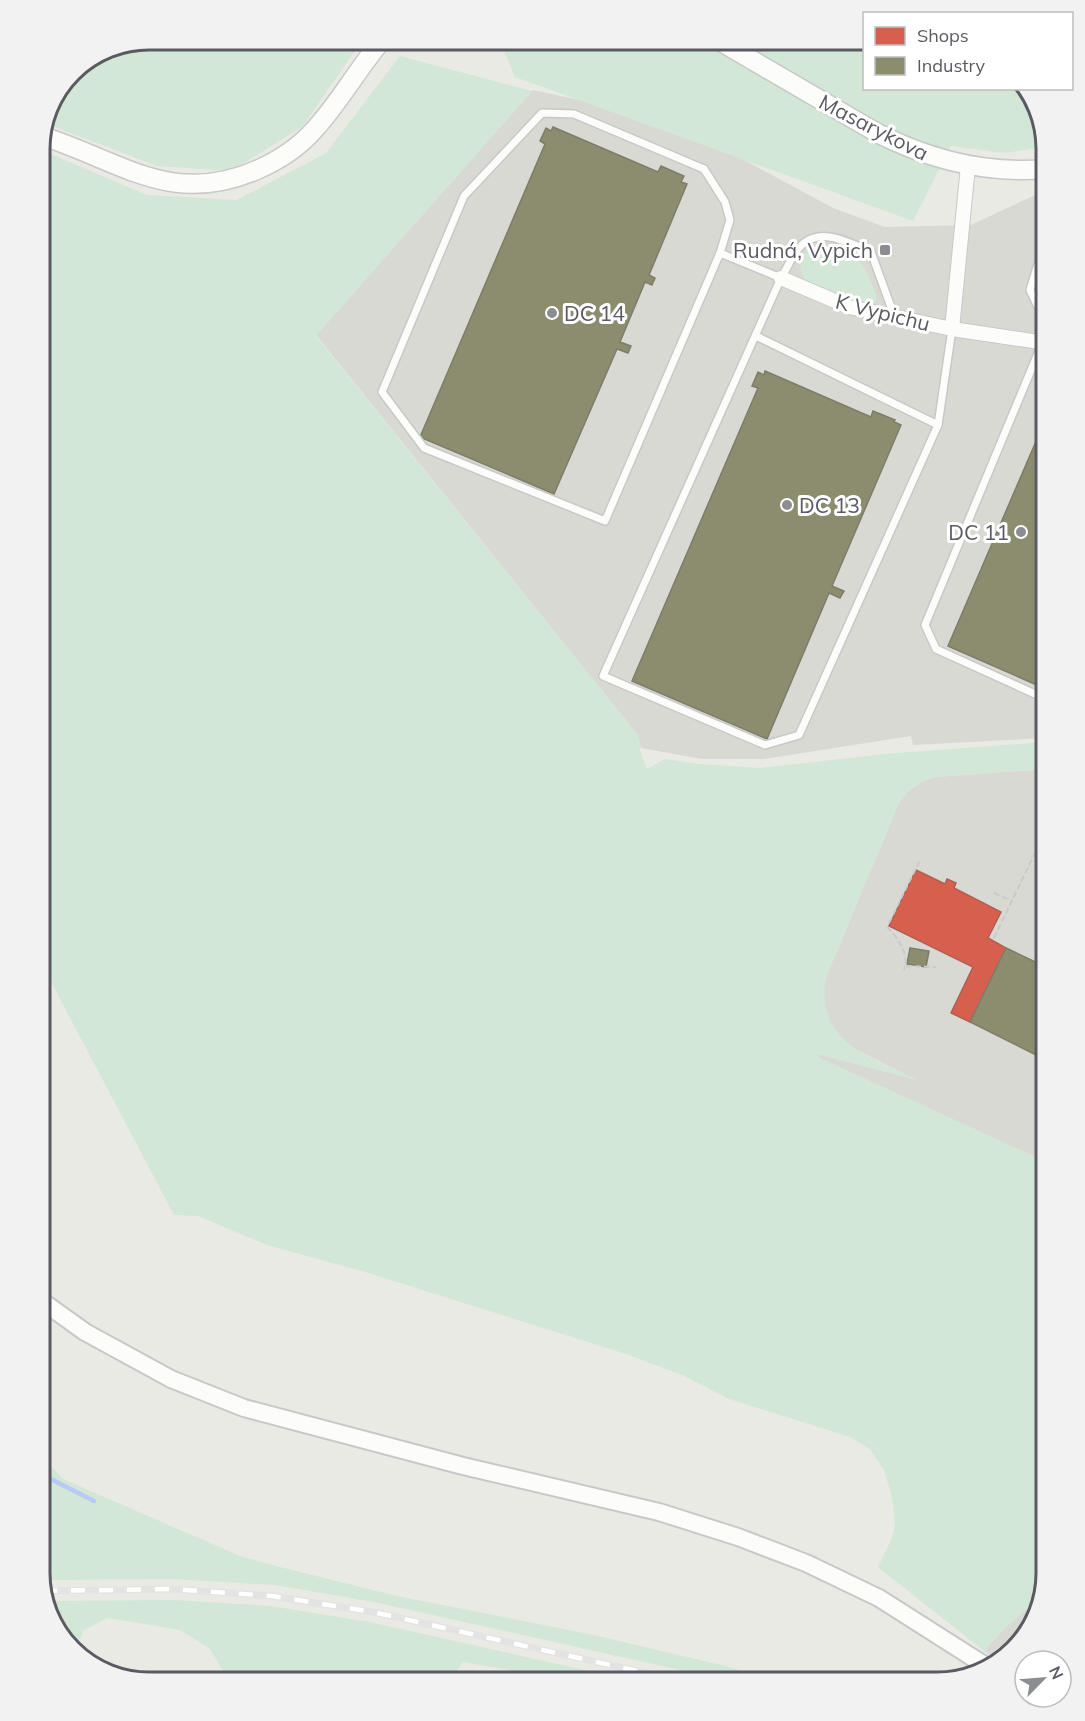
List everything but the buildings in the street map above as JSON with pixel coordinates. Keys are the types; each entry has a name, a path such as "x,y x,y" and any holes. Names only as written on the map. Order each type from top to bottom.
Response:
{"main road":[{"path":"50,139 146,177 187,184 206,184 227,180 272,163 313,132 330,112 373,50"},
{"name":"Masarykova","path":"735,50 879,134 930,156 968,166 1036,169"}],"street":[{"name":"K Vypichu","path":"951,329 968,166"},
{"name":"K Vypichu","path":"782,278 849,307 895,318 951,329 1036,338"},
{"path":"50,1307 85,1332 171,1379 244,1408 463,1466 658,1512 806,1563 879,1598 979,1662"}],"lane":[{"path":"543,113 574,114 704,170 725,202 730,220 720,253 605,522 424,448 382,392 464,196 543,113"},
{"path":"895,318 872,252 838,237 813,237 796,251 603,676 765,745 799,735 938,425 951,329"},
{"path":"720,253 782,278"},
{"path":"1036,270 1030,290 1036,303"},
{"path":"756,336 938,425"},
{"path":"1036,360 925,625 936,649 1036,694"}],"path":[{"path":"994,938 1036,851"},
{"path":"920,860 888,925 905,952 905,968 936,967"},
{"path":"994,893 1012,901"}],"shaded area":[{"path":"533,90 631,111 689,130 833,208 885,227 971,225 1036,195 1036,739 913,745 911,736 764,759 702,759 641,748 637,734 316,335"},
{"path":"1036,770 1036,1157 819,1058 815,1053 914,1079 853,1048 839,1036 830,1023 823,993 826,977 898,805 906,793 924,780 935,777"},
{"path":"1029,1607 1019,1628 1002,1647 991,1656 984,1651"}],"green space":[{"path":"356,50 302,127 231,171 157,166 52,126 66,93 78,78 93,66 129,51"},
{"path":"504,50 863,50 863,90 1017,90 1030,116 1036,148 1004,153 951,146 913,221 515,77"},
{"path":"400,56 532,91 316,336 637,734 641,748 639,748 647,769 665,759 760,768 884,754 1036,743 1036,770 935,777 918,784 905,795 898,805 826,977 825,999 829,1018 838,1033 865,1055 918,1080 816,1054 819,1058 1036,1157 1036,1573 1034,1592 1029,1607 984,1651 878,1567 892,1538 895,1523 892,1497 884,1470 870,1449 850,1437 729,1399 682,1375 626,1354 365,1272 267,1245 198,1216 174,1215 50,980 50,154 147,195 237,200 326,153"},
{"path":"828,245 848,250 855,255 865,269 877,296 872,306 868,308 806,283 800,269 803,255 812,249"},
{"path":"50,1465 63,1479 240,1556 397,1596 594,1635 746,1672 688,1672 374,1602 274,1585 174,1579 50,1580"},
{"path":"174,1600 271,1606 370,1622 591,1672 518,1671 463,1662 456,1671 223,1671 209,1648 180,1630 108,1618 84,1630 78,1642 66,1628 54,1601"}],"waterway":[{"path":"50,1479 94,1501"}],"railway":[{"path":"51,1591 174,1589 272,1596 373,1612 640,1672"}],"place":[{"name":"Rudná, Vypich","path":"885,250"},
{"name":"DC 14","path":"552,313"},
{"name":"DC 13","path":"787,505"},
{"name":"DC 11","path":"1021,532"}]}
